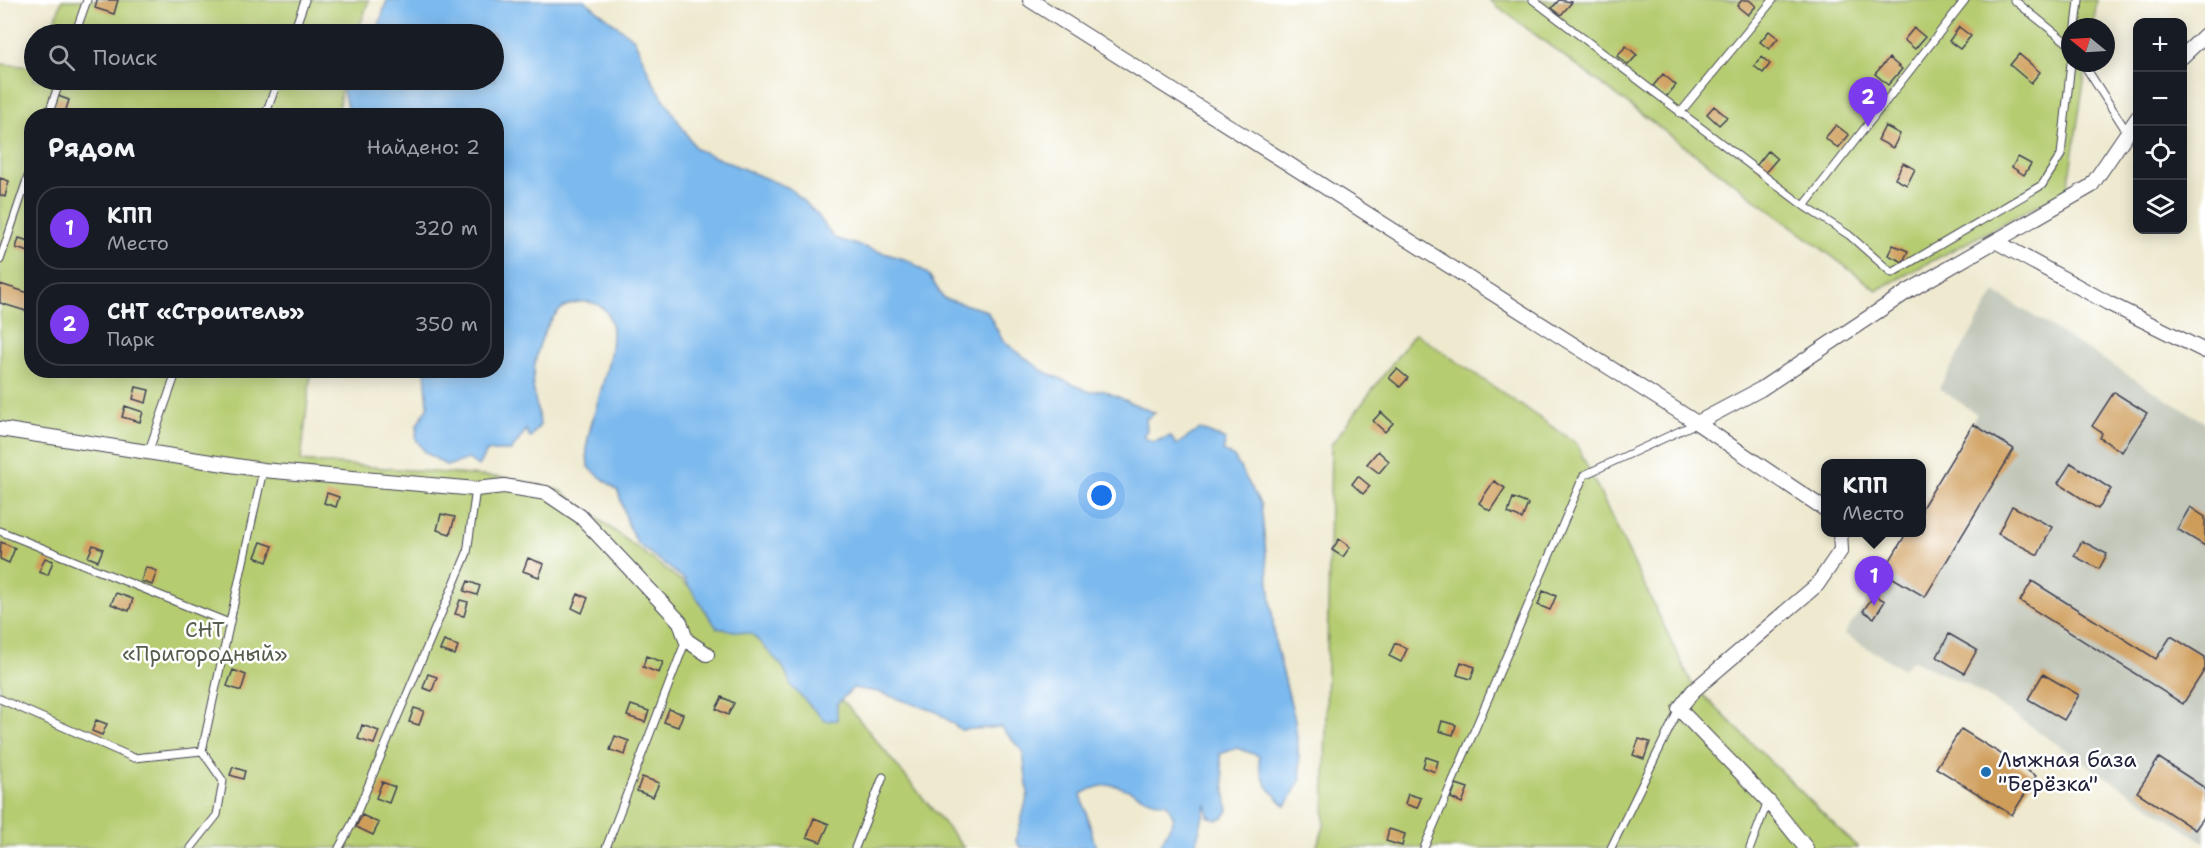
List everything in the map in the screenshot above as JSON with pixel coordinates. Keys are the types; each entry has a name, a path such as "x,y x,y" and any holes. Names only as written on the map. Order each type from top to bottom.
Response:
{"street":[{"path":"1029,0 1697,423 1821,507"},
{"path":"2187,52 2205,35"},
{"path":"1697,423 1761,389 1907,292 2091,186 2133,124"},
{"path":"1997,242 2108,303 2205,351"},
{"path":"0,429 263,470 476,489 504,486 546,493 580,516 680,622 686,640 707,654"},
{"path":"1806,848 1768,801 1679,709 1693,691 1817,585 1841,550 1840,537"}],"lane":[{"path":"79,24 87,0"},
{"path":"297,24 305,0"},
{"path":"1533,0 1804,206 1849,235 1892,273 2042,185 2061,155 2071,72"},
{"path":"1680,113 1771,3 1762,0"},
{"path":"1804,206 1965,0"},
{"path":"2014,0 2061,38"},
{"path":"2077,18 2079,0"},
{"path":"2089,72 2127,132"},
{"path":"51,108 57,90"},
{"path":"268,108 274,90"},
{"path":"0,260 24,189"},
{"path":"148,453 174,378"},
{"path":"1424,848 1584,475 1697,423"},
{"path":"191,848 217,815 223,781 202,751 263,470"},
{"path":"339,848 468,553 476,489"},
{"path":"0,531 228,623"},
{"path":"606,848 686,640"},
{"path":"0,699 134,758 202,751"},
{"path":"1611,848 1679,709"},
{"path":"855,848 883,777"},
{"path":"1750,848 1768,801"}],"shaded area":[{"path":"1995,292 2205,423 2205,843 1967,684 1912,660 1903,669 1844,634 1885,576 1883,572 1905,537 1926,537 1926,501 1977,414 1939,388"}],"green space":[{"path":"62,0 369,0 361,24 54,24"},
{"path":"1489,0 2097,0 2094,18 2061,18 2061,72 2086,72 2067,190 1877,290"},
{"name":"СНТ «Пригородный»","path":"0,64 24,66 24,90 341,90 339,108 24,108 24,378 310,378 301,461 507,478 561,491 848,706 964,848 0,848"},
{"path":"1415,333 1576,443 1692,684 1858,848 1316,848 1324,827 1331,445"}],"water":[{"path":"387,0 584,0 634,39 653,82 696,149 789,188 817,214 834,238 910,261 929,275 943,298 987,311 1003,341 1043,371 1090,392 1102,390 1155,413 1146,419 1147,430 1143,437 1153,442 1171,436 1176,445 1200,429 1226,440 1223,451 1234,457 1261,505 1275,641 1295,720 1301,779 1286,806 1266,784 1259,764 1259,756 1237,748 1220,754 1228,810 1223,818 1216,820 1208,816 1206,804 1195,848 1155,848 1160,846 1174,818 1167,804 1144,798 1126,789 1107,785 1081,794 1096,848 1021,848 1016,841 1028,794 1023,752 1001,727 961,730 937,712 878,692 853,688 837,704 837,720 825,721 792,687 783,667 752,634 717,628 684,579 637,543 628,524 618,491 588,467 587,448 590,431 608,363 612,332 610,319 604,309 598,305 587,302 574,303 562,308 546,329 537,355 533,380 540,425 530,438 526,430 511,451 487,451 478,466 468,459 447,466 425,452 416,439 417,425 428,406 426,378 504,378 504,108 347,108 343,91 504,90 504,24 379,24"}],"building":[{"path":"97,0 118,0 114,14 95,8"},
{"path":"1559,0 1572,2 1561,15 1552,8"},
{"path":"1742,0 1749,0 1756,6 1748,15 1737,6"},
{"path":"1959,27 1971,36 1960,49 1949,41"},
{"path":"1914,28 1925,37 1915,49 1904,40"},
{"path":"1769,31 1778,38 1769,49 1760,42"},
{"path":"1626,46 1637,55 1628,65 1617,56"},
{"path":"2019,54 2040,72 2031,83 2010,65"},
{"path":"1762,57 1770,64 1763,73 1754,66"},
{"path":"1889,58 1902,69 1888,85 1875,74"},
{"path":"1663,74 1676,85 1666,97 1653,86"},
{"path":"58,96 69,100 66,108 54,108"},
{"path":"1714,106 1727,117 1719,125 1707,114"},
{"path":"1836,125 1849,135 1838,148 1825,138"},
{"path":"1885,126 1900,134 1893,148 1878,140"},
{"path":"1768,151 1777,159 1765,173 1756,166"},
{"path":"2018,157 2031,164 2024,175 2012,167"},
{"path":"1903,163 1915,169 1907,185 1895,179"},
{"path":"0,178 9,181 5,197 0,195"},
{"path":"19,238 24,240 24,250 16,248"},
{"path":"1893,245 1908,251 1903,262 1888,255"},
{"path":"0,284 24,292 24,310 0,303"},
{"path":"1397,369 1408,378 1400,387 1389,378"},
{"path":"136,387 149,390 146,403 133,399"},
{"path":"2114,392 2147,413 2122,452 2100,438 2102,433 2092,426"},
{"path":"125,406 143,412 140,422 122,417"},
{"path":"1381,412 1393,423 1385,432 1373,421"},
{"path":"1973,424 2014,449 1925,597 1883,572 1904,537 1926,537 1926,501"},
{"path":"1378,451 1389,461 1379,473 1367,464"},
{"path":"2071,463 2111,489 2098,509 2058,483"},
{"path":"1358,476 1370,486 1363,494 1352,484"},
{"path":"1494,481 1505,488 1490,511 1479,503"},
{"path":"327,493 339,497 336,507 324,503"},
{"path":"1513,498 1528,504 1522,519 1508,513"},
{"path":"2012,506 2052,527 2038,555 1998,534"},
{"path":"2190,507 2205,517 2205,546 2177,529"},
{"path":"441,514 455,517 450,534 437,530"},
{"path":"1339,539 1350,547 1343,557 1332,550"},
{"path":"2082,541 2107,554 2099,569 2074,556"},
{"path":"1,542 15,548 9,563 0,559"},
{"path":"261,542 273,546 267,562 255,557"},
{"path":"93,545 103,549 98,561 88,557"},
{"path":"45,558 53,561 48,575 39,572"},
{"path":"528,558 544,564 539,577 523,571"},
{"path":"146,567 157,571 152,585 141,581"},
{"path":"468,581 480,586 477,595 464,591"},
{"path":"2032,581 2156,659 2171,636 2205,657 2205,669 2183,704 2020,601"},
{"path":"1543,591 1556,596 1550,610 1538,605"},
{"path":"116,593 133,599 129,611 111,604"},
{"path":"578,594 588,598 582,613 572,608"},
{"path":"1874,595 1885,601 1874,618 1863,611"},
{"path":"460,600 468,602 464,616 455,614"},
{"path":"1949,634 1977,650 1964,673 1937,657"},
{"path":"444,641 458,646 455,655 440,650"},
{"path":"1395,643 1407,649 1401,662 1389,656"},
{"path":"646,656 663,662 659,673 643,667"},
{"path":"1461,662 1475,667 1471,679 1457,675"},
{"path":"233,670 246,675 241,691 227,686"},
{"path":"428,674 437,677 432,691 423,688"},
{"path":"2043,674 2079,695 2064,720 2028,699"},
{"path":"722,697 734,703 728,715 716,709"},
{"path":"631,705 649,711 645,722 627,716"},
{"path":"414,708 424,711 419,725 409,722"},
{"path":"669,709 683,714 678,727 664,722"},
{"path":"96,720 107,724 102,735 92,731"},
{"path":"1442,721 1456,725 1453,735 1439,731"},
{"path":"362,725 379,731 374,744 358,739"},
{"name":"Лыжная база \"Берёзка\"","path":"1961,729 2036,776 2012,815 1936,768"},
{"path":"615,736 629,741 625,755 610,750"},
{"path":"1639,739 1650,742 1644,759 1633,755"},
{"path":"1426,757 1438,761 1435,772 1423,767"},
{"path":"2159,758 2205,788 2205,816 2195,830 2137,792"},
{"path":"233,767 245,771 243,779 230,775"},
{"path":"642,777 659,783 653,797 637,791"},
{"path":"382,782 395,787 389,803 376,798"},
{"path":"1456,784 1468,788 1462,803 1451,798"},
{"path":"1408,794 1421,798 1417,808 1405,804"},
{"path":"362,815 379,823 373,835 356,827"},
{"path":"814,818 829,824 821,842 807,837"},
{"path":"1389,829 1405,834 1402,846 1386,841"}],"place":[{"name":"СНТ «Строитель»","path":"1868,127"},
{"name":"КПП","path":"1874,606"},
{"name":"Лыжная база \"Берёзка\"","path":"1986,772"}]}
